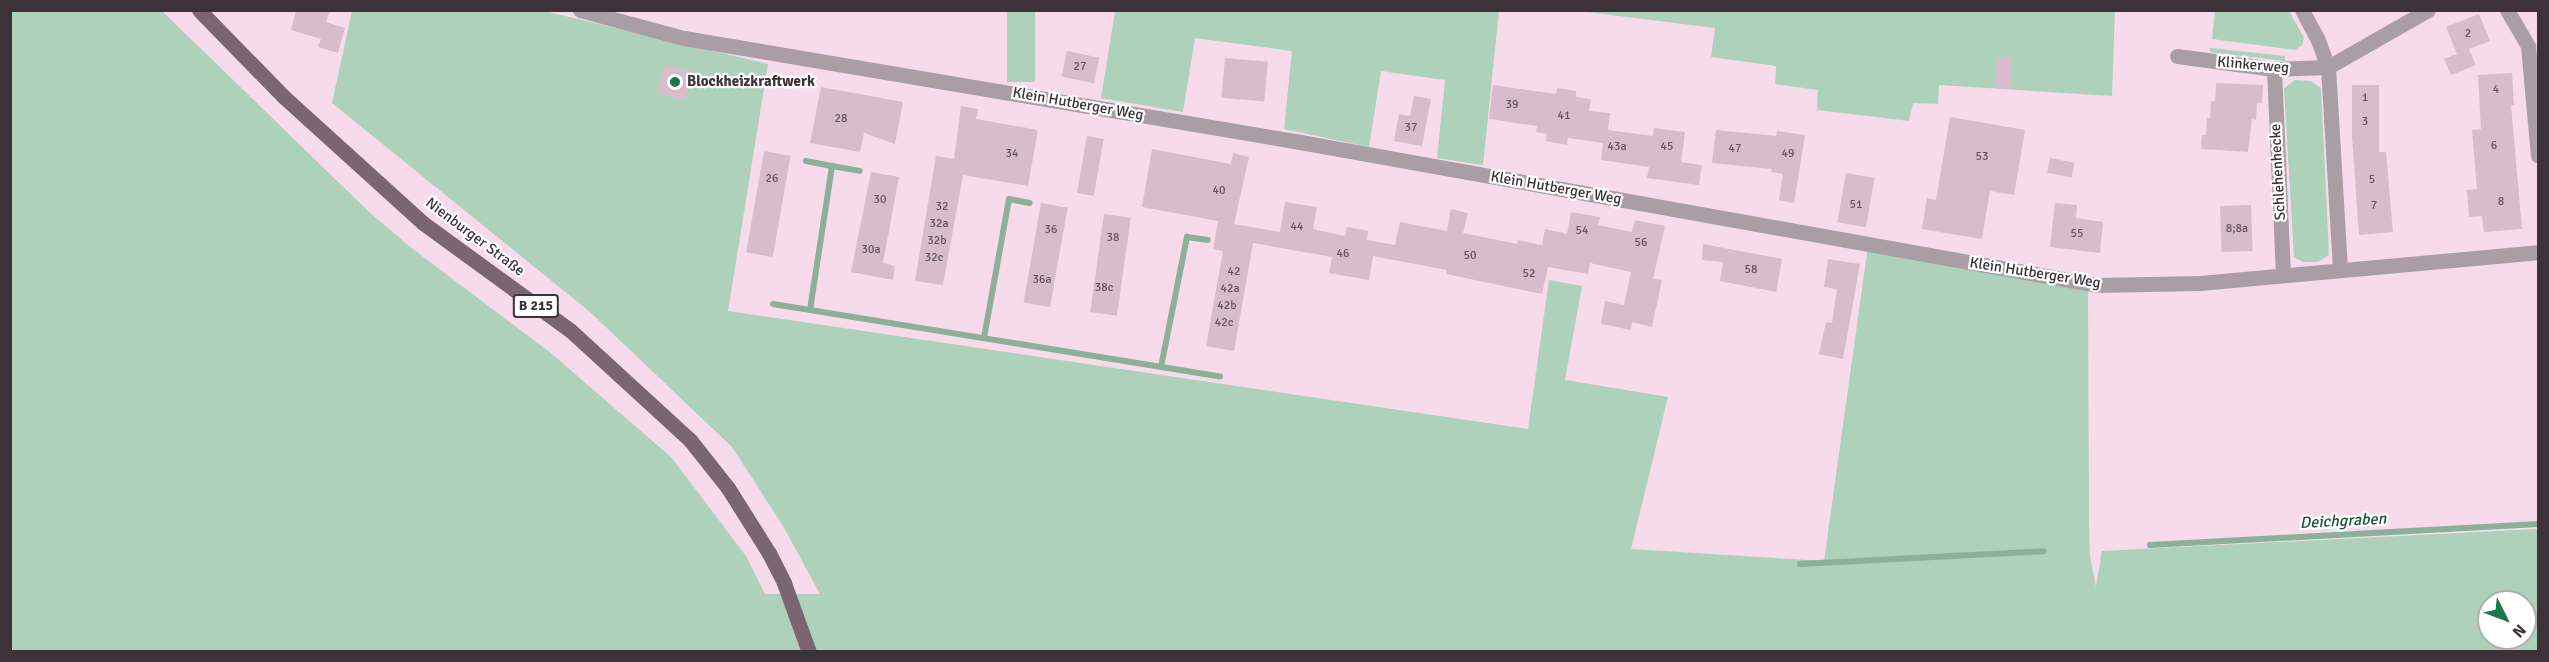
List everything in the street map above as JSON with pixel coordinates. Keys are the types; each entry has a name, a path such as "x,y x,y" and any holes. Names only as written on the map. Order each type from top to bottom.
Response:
{"main road":[{"name":"Nienburger Straße","path":"199,10 284,97 415,215 571,331 690,440 728,488 769,553 784,583 809,651"}],"street":[{"name":"Klein Hutberger Weg","path":"580,10 684,38 1299,142 2096,285 2200,283 2538,252"},
{"path":"2302,10 2318,40 2328,68 2340,269"},
{"name":"Klinkerweg","path":"2177,56 2274,69 2328,68 2428,10"},
{"path":"2507,10 2528,46 2538,156"},
{"name":"Schlehenhecke","path":"2274,69 2283,275"}],"green space":[{"path":"10,11 162,11 368,211 409,246 552,354 672,458 746,556 765,594 820,594 783,526 732,447 590,312 332,103 352,11 544,11 768,64 728,311 1528,429 1549,280 1582,286 1565,380 1668,397 1631,549 1824,561 1868,246 2088,290 2089,521 2090,556 2096,587 2102,551 2538,529 2538,651 11,651"},
{"path":"1007,11 1035,11 1035,82 1007,82"},
{"path":"1115,11 1499,11 1483,165 1437,158 1445,80 1381,71 1369,147 1284,129 1292,51 1195,38 1183,112 1101,98"},
{"path":"1579,11 2115,11 2112,96 1939,85 1938,104 1913,103 1909,121 1817,110 1818,90 1775,84 1776,66 1711,57 1715,28"},
{"path":"2215,11 2289,11 2304,38 2302,45 2295,50 2212,39"},
{"path":"2210,48 2285,56 2285,61 2210,52"},
{"path":"2295,80 2311,81 2321,88 2329,255 2318,262 2303,262 2294,257 2284,88"}],"building":[{"path":"296,10 330,10 326,22 345,28 338,53 318,47 321,39 291,30"},
{"path":"2479,14 2490,41 2461,52 2469,49 2476,65 2451,75 2444,59 2457,54 2446,27"},
{"path":"1067,51 1099,58 1094,83 1062,76"},
{"path":"1997,57 2012,58 2010,89 1995,88"},
{"path":"1225,58 1268,62 1264,102 1222,98"},
{"name":"Blockheizkraftwerk","path":"664,65 692,72 685,100 657,93"},
{"path":"2512,73 2514,105 2511,105 2522,229 2484,232 2482,216 2469,217 2467,190 2477,189 2472,130 2481,129 2478,75"},
{"path":"2216,83 2263,85 2262,103 2257,103 2256,120 2252,119 2248,152 2201,149 2202,135 2206,135 2207,118 2210,118 2211,101 2215,102"},
{"path":"1493,85 1556,94 1557,88 1576,91 1576,97 1591,99 1589,111 1610,113 1608,130 1653,136 1654,128 1685,132 1681,162 1702,165 1699,185 1647,178 1649,167 1601,160 1603,143 1568,138 1567,145 1546,141 1547,134 1536,132 1537,126 1489,119"},
{"path":"2352,85 2379,85 2379,152 2386,152 2393,232 2359,235 2352,136"},
{"path":"821,87 903,102 895,144 864,133 860,152 810,143"},
{"path":"1414,96 1431,99 1422,146 1394,141 1399,114 1410,116"},
{"path":"961,106 978,109 976,119 1038,130 1028,186 963,175 943,285 915,281 936,156 954,159"},
{"path":"1950,117 2025,130 2014,195 1990,191 1982,239 1922,229 1927,198 1936,200"},
{"path":"1716,130 1776,136 1777,131 1805,135 1794,203 1779,200 1783,174 1771,172 1772,169 1712,163"},
{"path":"1087,136 1104,139 1094,196 1077,193"},
{"path":"1152,149 1231,164 1233,153 1249,157 1234,224 1280,232 1285,202 1317,207 1313,229 1345,236 1347,227 1368,231 1367,240 1395,245 1400,222 1447,231 1451,209 1468,213 1463,233 1517,244 1518,240 1542,245 1545,229 1567,234 1571,212 1600,217 1598,225 1632,232 1635,220 1665,226 1653,279 1662,280 1652,327 1632,322 1631,330 1601,324 1605,301 1624,305 1631,272 1590,263 1588,274 1548,267 1542,294 1446,274 1447,270 1373,256 1369,280 1329,273 1332,257 1253,243 1234,351 1206,346 1223,251 1213,249 1218,221 1142,207"},
{"path":"764,151 791,156 773,257 746,252"},
{"path":"2050,158 2075,163 2072,177 2047,173"},
{"path":"871,172 899,177 883,263 895,266 893,280 851,272"},
{"path":"1846,173 1875,178 1866,227 1837,222"},
{"path":"1041,203 1068,208 1050,307 1023,302"},
{"path":"2055,203 2077,205 2076,218 2103,222 2100,253 2050,247"},
{"path":"2251,205 2253,251 2222,252 2220,206"},
{"path":"1104,214 1131,218 1117,316 1090,312"},
{"path":"1703,244 1782,259 1776,292 1720,281 1723,262 1702,260"},
{"path":"1828,259 1860,264 1843,359 1819,354 1826,322 1832,323 1837,289 1824,287"}],"waterway":[{"path":"806,161 832,166"},
{"path":"810,310 832,166 860,171"},
{"path":"984,338 1009,199 1030,203"},
{"path":"1161,367 1187,237 1208,240"},
{"path":"773,304 1220,376"},
{"name":"Deichgraben","path":"2150,545 2538,524"},
{"name":"Deichgraben","path":"1800,564 2044,551"}],"place":[{"name":"Blockheizkraftwerk","path":"675,82"}]}
